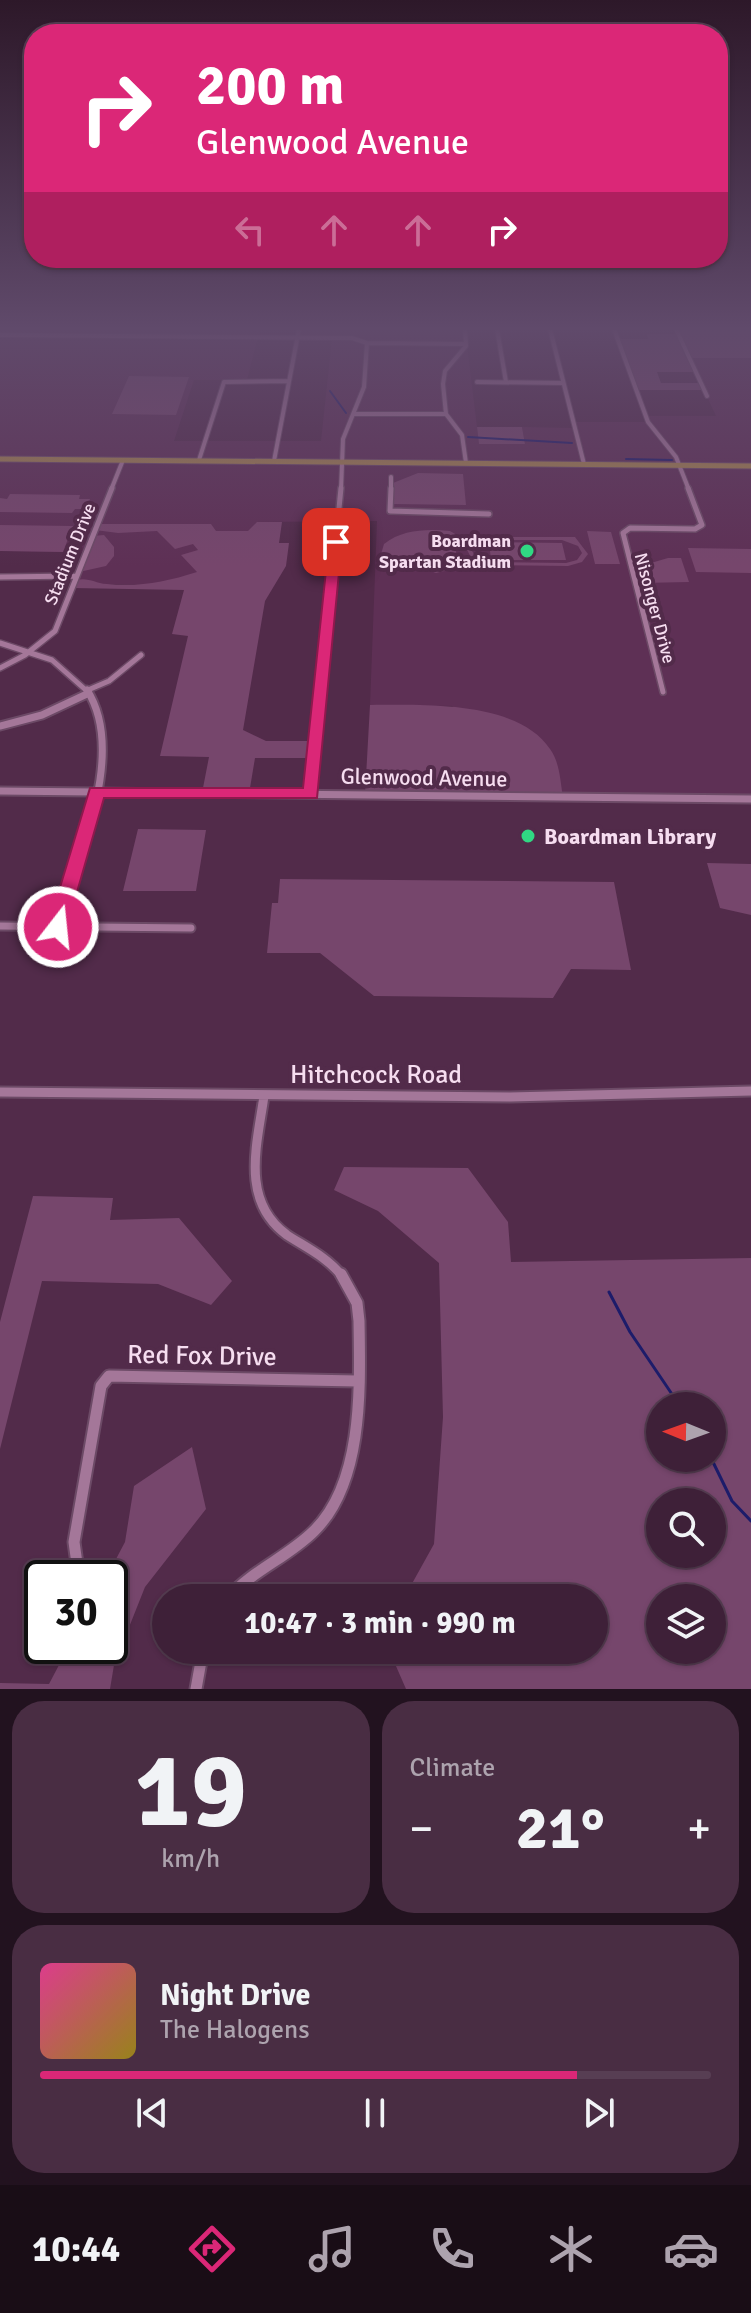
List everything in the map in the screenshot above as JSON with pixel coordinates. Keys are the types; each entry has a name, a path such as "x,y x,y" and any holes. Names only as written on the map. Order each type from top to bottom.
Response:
{"main road":[{"path":"0,459 751,466"}],"street":[{"path":"199,460 216,408"},
{"path":"274,461 284,408"},
{"path":"311,794 343,439 356,408"},
{"path":"446,408 446,414 462,435 466,463"},
{"path":"569,408 584,464"},
{"path":"643,408 650,427 672,450 679,465"},
{"path":"353,414 446,414"},
{"name":"Stadium Drive","path":"0,668 32,651 55,631 123,460"},
{"name":"Nisonger Drive","path":"663,693 623,533 630,528 701,528 679,465"},
{"path":"391,477 390,511 489,514"},
{"path":"0,577 77,576"},
{"path":"0,643 32,651 60,665 88,691 101,714 106,739 97,792 58,927"},
{"path":"0,726 42,715 109,681 141,655"},
{"name":"Glenwood Avenue","path":"0,791 751,799"},
{"path":"0,926 191,928"},
{"name":"Hitchcock Road","path":"0,1092 517,1097 751,1091"},
{"path":"241,1584 253,1571 316,1529 338,1501 353,1458 357,1381 359,1315 350,1284 327,1257 274,1226 257,1196 254,1166 264,1096"},
{"name":"Red Fox Drive","path":"76,1560 74,1542 101,1386 109,1376 357,1381"},
{"path":"196,1689 200,1664"}],"shaded area":[{"path":"0,408 185,408 174,441 321,441 325,408 475,408 479,443 525,444 522,427 574,428 573,422 647,422 645,416 716,416 712,408 751,408 751,799 563,797 452,706 370,705 377,521 258,522 199,585 74,584 86,552 0,551"},
{"path":"115,408 178,408 176,415 112,414"},
{"path":"477,427 522,427 525,444 479,444"},
{"path":"418,473 463,474 466,505 393,504 393,483"},
{"path":"10,494 80,495 79,499 90,499 86,509 75,509 72,513 0,512 0,498 7,499"},
{"path":"257,522 282,522 279,543 289,543 286,566 265,601 243,730 266,741 316,741 314,758 255,758 249,794 202,793 209,757 160,756 188,636 172,634 184,590 72,588 76,580 81,579 119,585 141,584 197,572 181,555 198,550 193,544 175,549 157,531 118,533 95,530 97,524 211,524 216,531 248,531"},
{"path":"0,525 73,526 63,552 0,551"},
{"path":"424,530 450,531 462,538 448,570 436,573 381,554 384,544 399,535"},
{"path":"587,531 611,532 620,564 595,564"},
{"path":"104,535 114,547 114,556 106,566 79,572 93,536"},
{"path":"483,537 575,537 588,554 582,562 568,566 475,565 466,548","holes":["488,540 562,540 578,546 582,553 577,560 566,563 488,562 476,557 472,551 477,543"]},
{"path":"489,542 562,543 566,560 491,560"},
{"path":"688,548 751,549 751,573 696,572"},
{"path":"668,558 681,558 689,582 641,583 639,572 644,565"},
{"path":"370,705 441,706 516,721 535,733 550,749 558,766 563,797 365,795"},
{"path":"138,829 206,830 196,891 123,891"},
{"path":"707,863 751,864 751,915 720,908"},
{"path":"280,879 614,882 631,970 571,969 553,998 374,996 320,953 267,953 272,903 278,903"},
{"path":"344,1167 468,1168 508,1222 511,1262 751,1258 751,1689 406,1689 395,1664 608,1664 608,1584 412,1584 434,1544 443,1417 439,1263 378,1211 334,1190"},
{"path":"33,1196 113,1198 110,1220 179,1218 232,1281 211,1305 158,1284 42,1281 0,1449 0,1322"},
{"path":"192,1447 206,1509 145,1587 128,1630 128,1560 116,1560 125,1542 134,1486"},
{"path":"60,1664 114,1664 110,1689 0,1689 0,1683 49,1684"}],"waterway":[{"path":"342,408 346,413"},
{"path":"468,437 572,443"},
{"path":"626,459 672,460"},
{"path":"609,1292 630,1332 671,1392"},
{"path":"718,1472 732,1501 751,1521"}],"place":[{"name":"Boardman Spartan Stadium","path":"527,551"},
{"name":"Boardman Library","path":"528,836"}],"route":[{"path":"58,927 97,792 311,794 336,542"}]}
